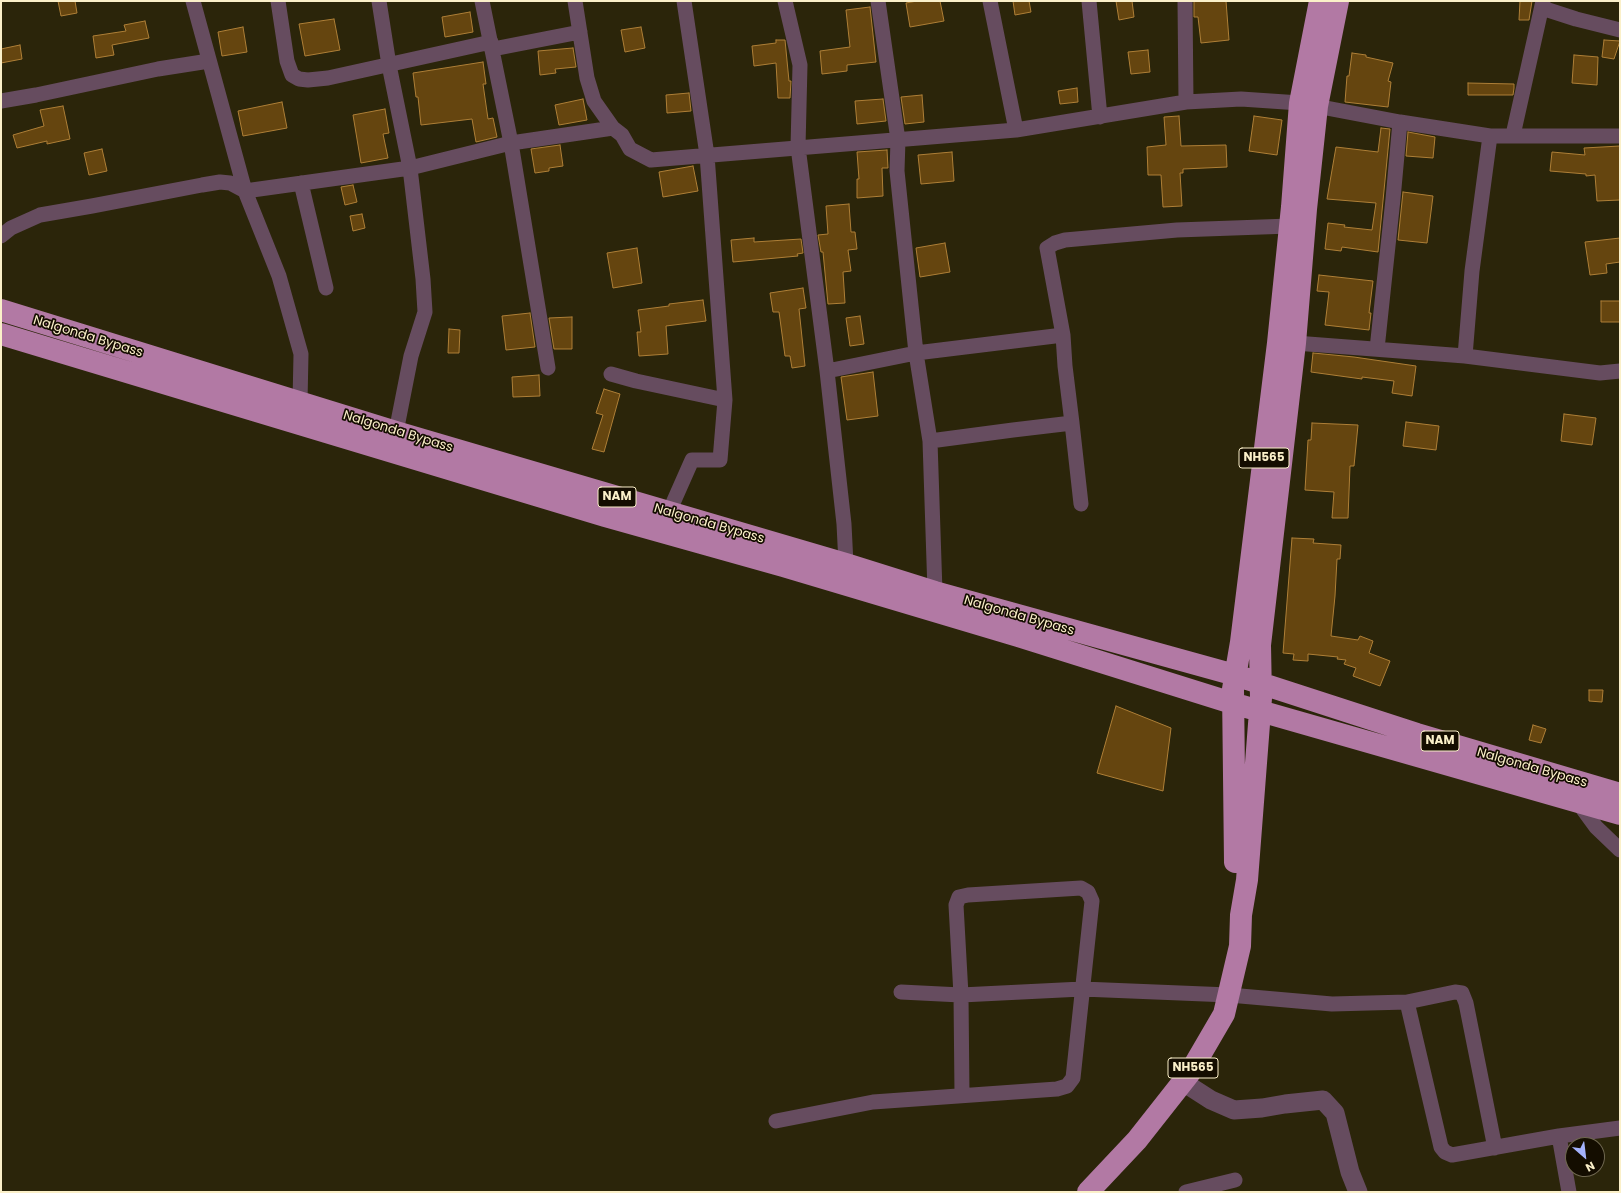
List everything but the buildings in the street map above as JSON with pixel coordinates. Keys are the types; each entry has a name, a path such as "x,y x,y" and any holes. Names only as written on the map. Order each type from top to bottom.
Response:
{"highway":[{"name":"NH565","path":"1241,915 1236,880 1232,703 1278,343 1290,226 1309,104 1320,1"},
{"name":"NH565","path":"1088,1192 1137,1140 1183,1082 1224,1014 1240,946 1241,915 1247,880 1262,683 1260,645 1295,343 1306,209 1309,104 1338,1"},
{"name":"Nalgonda Bypass","path":"1,310 396,432 846,564 935,592 1235,675"},
{"name":"Nalgonda Bypass","path":"1,334 605,516 783,566 1011,634 1232,703"},
{"name":"NAM","path":"1235,675 1262,683"},
{"name":"Nalgonda Bypass","path":"1262,683 1417,734 1620,794"},
{"name":"NAM","path":"1232,703 1260,711"},
{"name":"Nalgonda Bypass","path":"1260,711 1620,814"}],"street":[{"path":"193,1 245,191 280,276 301,354 300,402"},
{"path":"278,1 287,61 292,75 299,79 308,80 328,78 492,46 580,32"},
{"path":"379,1 389,65 410,168 423,279 424,312 411,356 396,432"},
{"path":"482,1 511,143 548,368"},
{"path":"575,1 587,78 594,101 613,128 622,135 630,149 651,160 1016,130 1186,102 1241,99 1309,104 1400,122 1490,136 1620,136"},
{"path":"669,512 692,460 720,460 725,400 707,155 684,1"},
{"path":"785,1 800,65 798,147 827,371 844,524 846,564"},
{"path":"878,1 898,140 897,171 916,353 930,441 935,592"},
{"path":"990,1 1016,130"},
{"path":"1089,1 1100,117"},
{"path":"1185,1 1186,102"},
{"path":"1513,135 1543,5 1576,19 1620,30"},
{"path":"1,101 158,69 209,61"},
{"path":"1377,349 1400,122"},
{"path":"1,236 11,228 40,214 92,206 202,184 220,182 230,183 245,191 410,168 511,143 613,128"},
{"path":"1465,356 1472,271 1490,136"},
{"path":"301,183 326,288"},
{"path":"1081,504 1065,366 1063,335 1047,248 1055,243 1065,240 1177,230 1290,226"},
{"path":"827,371 916,353 1063,335"},
{"path":"1295,343 1465,356 1600,373 1620,371"},
{"path":"611,374 636,381 725,400"},
{"path":"930,441 1072,423"},
{"path":"1577,801 1596,827 1620,850"},
{"path":"776,1121 873,1102 1058,1089 1067,1086 1073,1078 1092,900 1088,892 1081,888 968,895 959,897 956,905 962,995 962,1095"},
{"path":"901,992 962,995 1082,989 1229,995 1332,1004 1407,1002 1462,992 1466,1002 1495,1148"},
{"path":"1407,1002 1440,1147 1445,1152 1452,1155 1559,1136 1620,1128"},
{"path":"1183,1082 1211,1100 1234,1110 1323,1100 1335,1113 1350,1172 1358,1192"},
{"path":"1559,1136 1569,1192"},
{"path":"1186,1192 1235,1180"}]}
